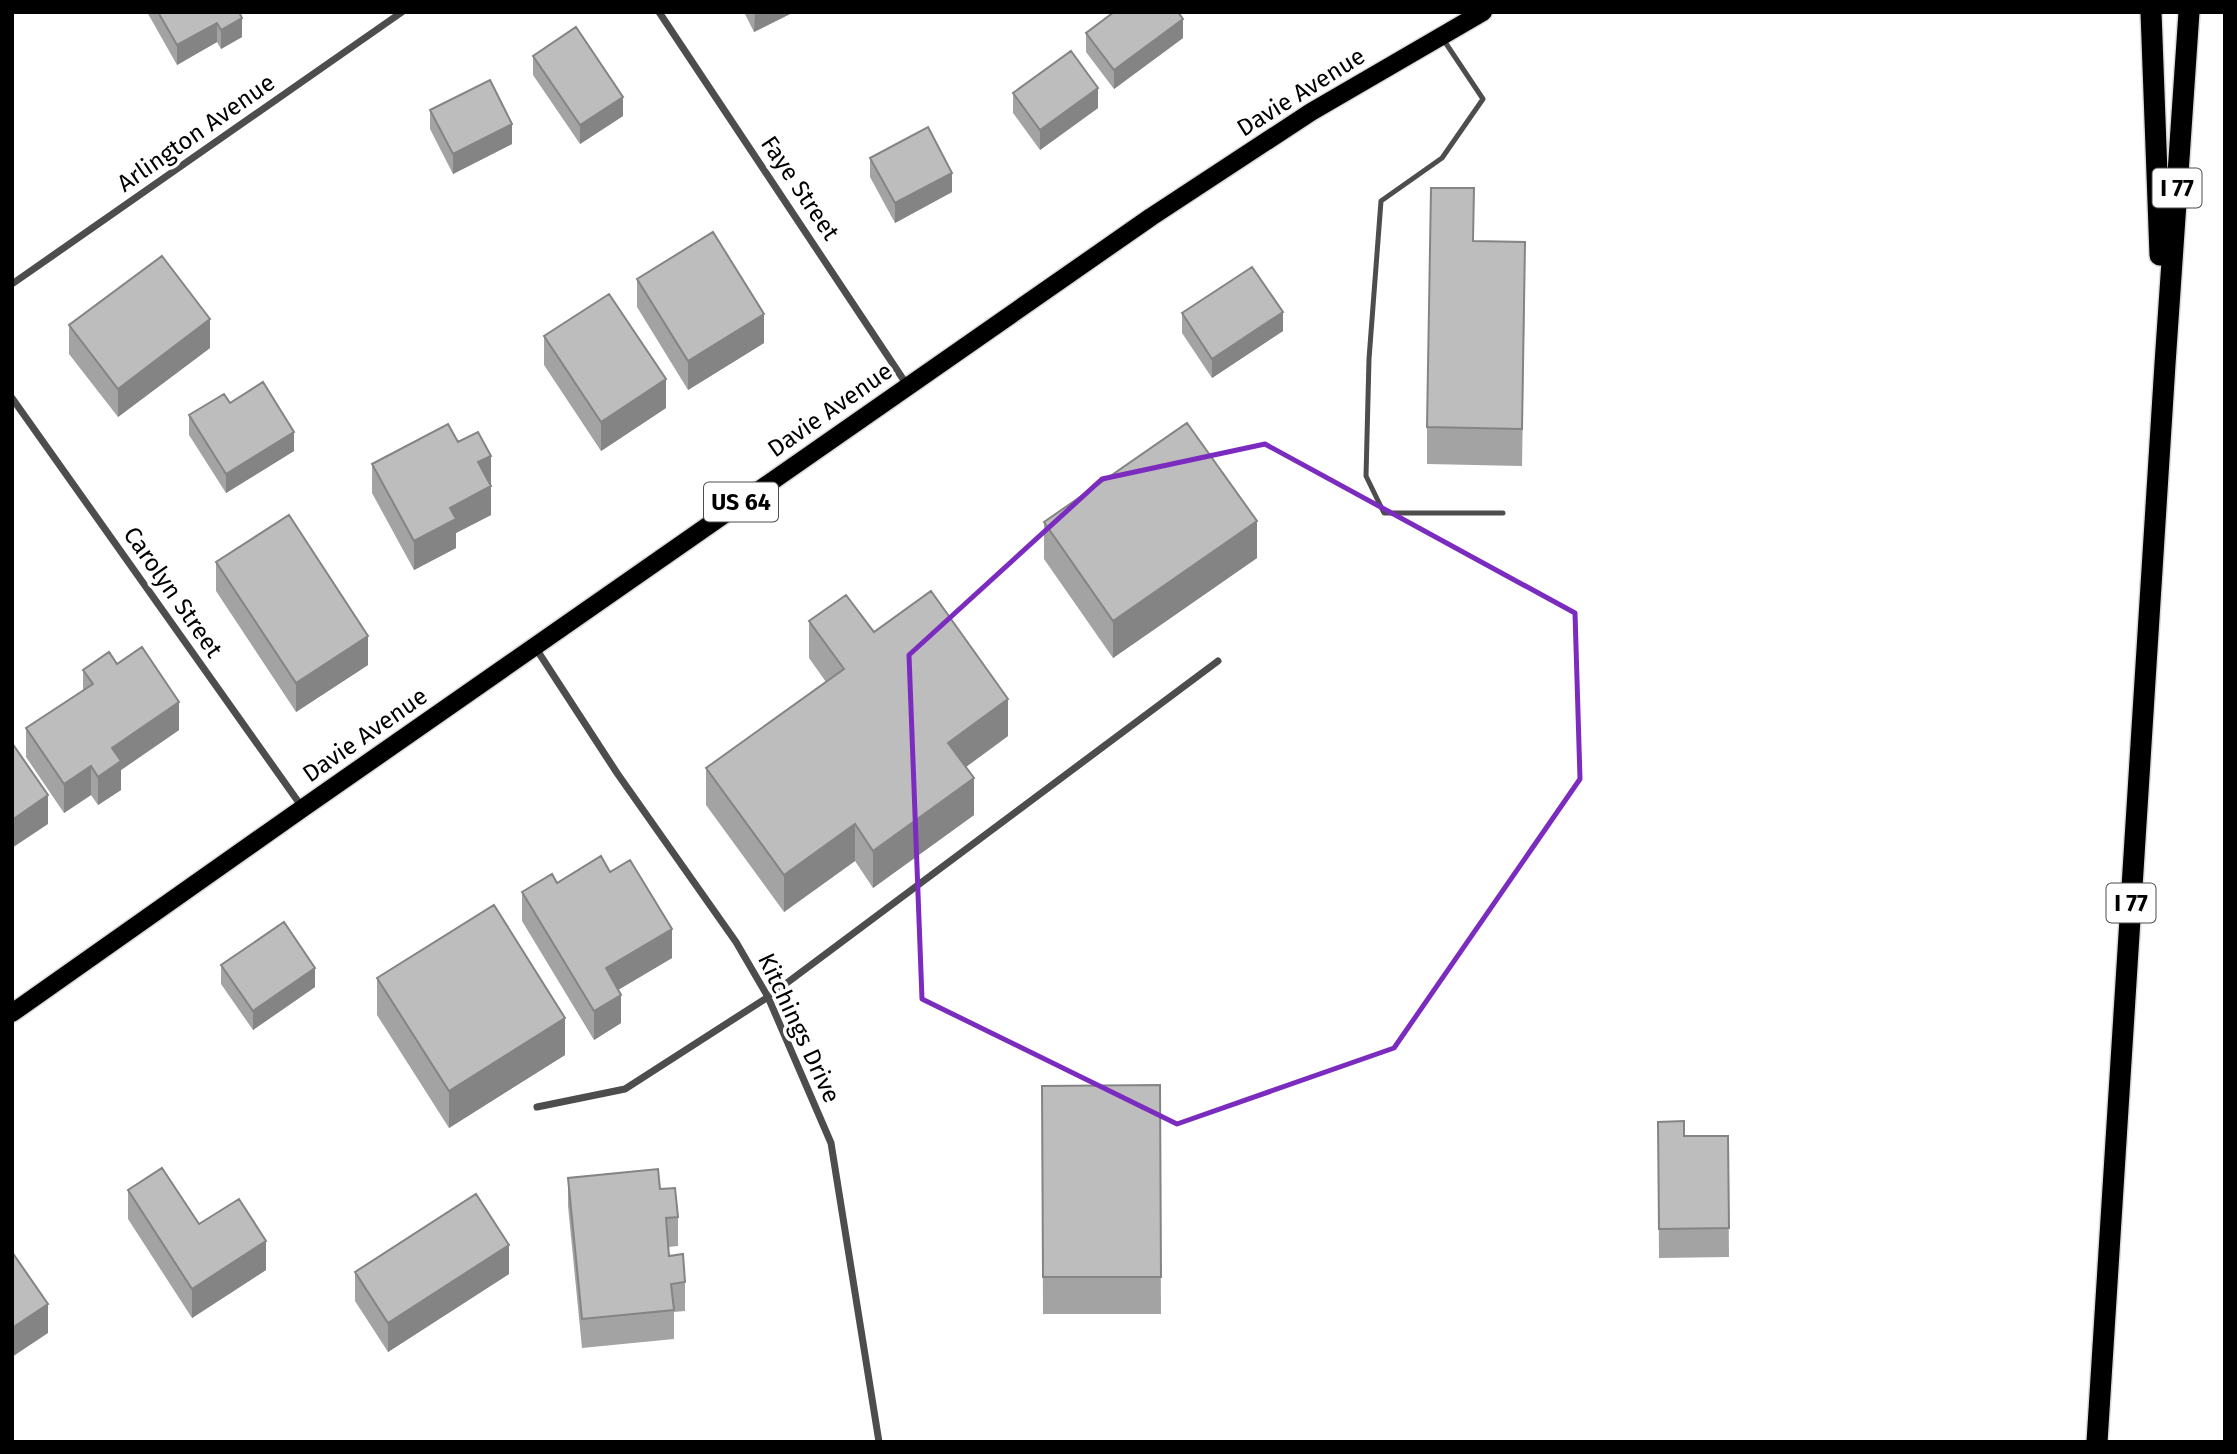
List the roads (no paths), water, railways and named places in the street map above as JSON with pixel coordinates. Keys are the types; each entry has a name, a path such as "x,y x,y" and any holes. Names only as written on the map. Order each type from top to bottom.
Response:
{"highway":[{"path":"2151,12 2165,364"},
{"name":"I 77","path":"2097,1442 2189,12"}],"main road":[{"name":"Davie Avenue","path":"12,1013 1151,217 1311,112 1483,12"}],"street":[{"name":"Arlington Avenue","path":"12,285 402,12"},
{"name":"Faye Street","path":"659,12 908,385"},
{"name":"Carolyn Street","path":"12,398 303,808"},
{"name":"Kitchings Drive","path":"535,647 617,773 736,942 768,997 831,1143 879,1442"},
{"path":"537,1107 625,1089 768,997 1218,661"}],"lane":[{"path":"1441,36 1483,99 1443,158 1381,201 1368,359 1366,476 1384,513 1503,513"}]}
